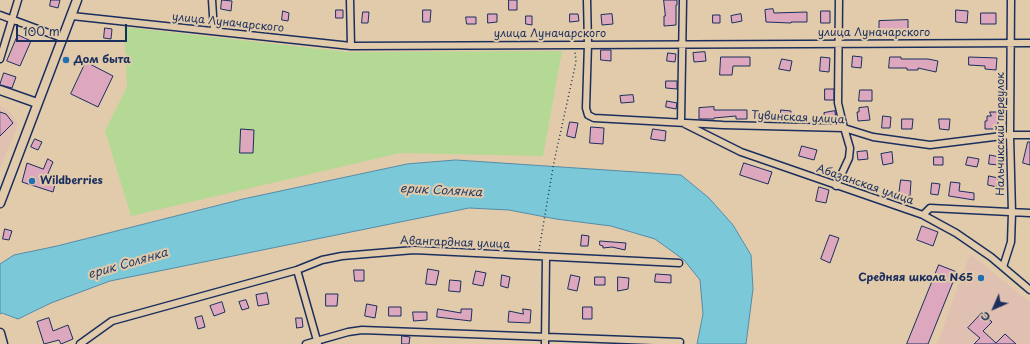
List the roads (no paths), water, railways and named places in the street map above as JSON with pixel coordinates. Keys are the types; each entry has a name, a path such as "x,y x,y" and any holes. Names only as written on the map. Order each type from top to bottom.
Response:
{"main road":[{"path":"0,203 77,0"},
{"path":"0,90 37,103"},
{"path":"0,333 3,344"}],"street":[{"path":"0,59 18,0"},
{"path":"212,0 214,31"},
{"path":"350,0 351,46"},
{"path":"587,0 588,44"},
{"path":"681,122 683,0"},
{"path":"836,186 849,158 850,148 838,103 839,0"},
{"name":"Нальчикский переулок","path":"1003,267 1011,242 1012,213 1010,135 1011,0"},
{"path":"0,15 62,38"},
{"name":"улица Луначарского","path":"72,16 351,46 839,42 1030,43"},
{"name":"Тувинская улица","path":"588,44 586,108 588,115 594,118 844,128 873,137 930,144 1010,135 1030,135"},
{"name":"Абазанская улица","path":"681,122 741,152 923,216 956,233 991,257 1030,290"},
{"path":"923,216 930,208 1030,213"},
{"name":"Авангардная улица","path":"80,344 87,342 112,321 298,270 322,260 342,256 414,250 679,263"},
{"path":"545,341 546,257"},
{"path":"298,270 318,342"},
{"path":"306,344 318,342 348,332 362,330 545,341 680,342"}],"water":[{"name":"ерик Солянка","path":"456,160 681,175 709,198 733,225 751,255 753,289 746,344 697,344 703,314 700,280 684,260 655,239 611,226 556,219 509,210 469,208 110,281 51,303 18,319 2,313 0,314 0,264 14,255 57,246 243,199 407,164"}],"place":[{"name":"Дом быта","path":"66,60"},
{"name":"Wildberries","path":"32,181"},
{"name":"Средняя школа N65","path":"981,278"}]}
